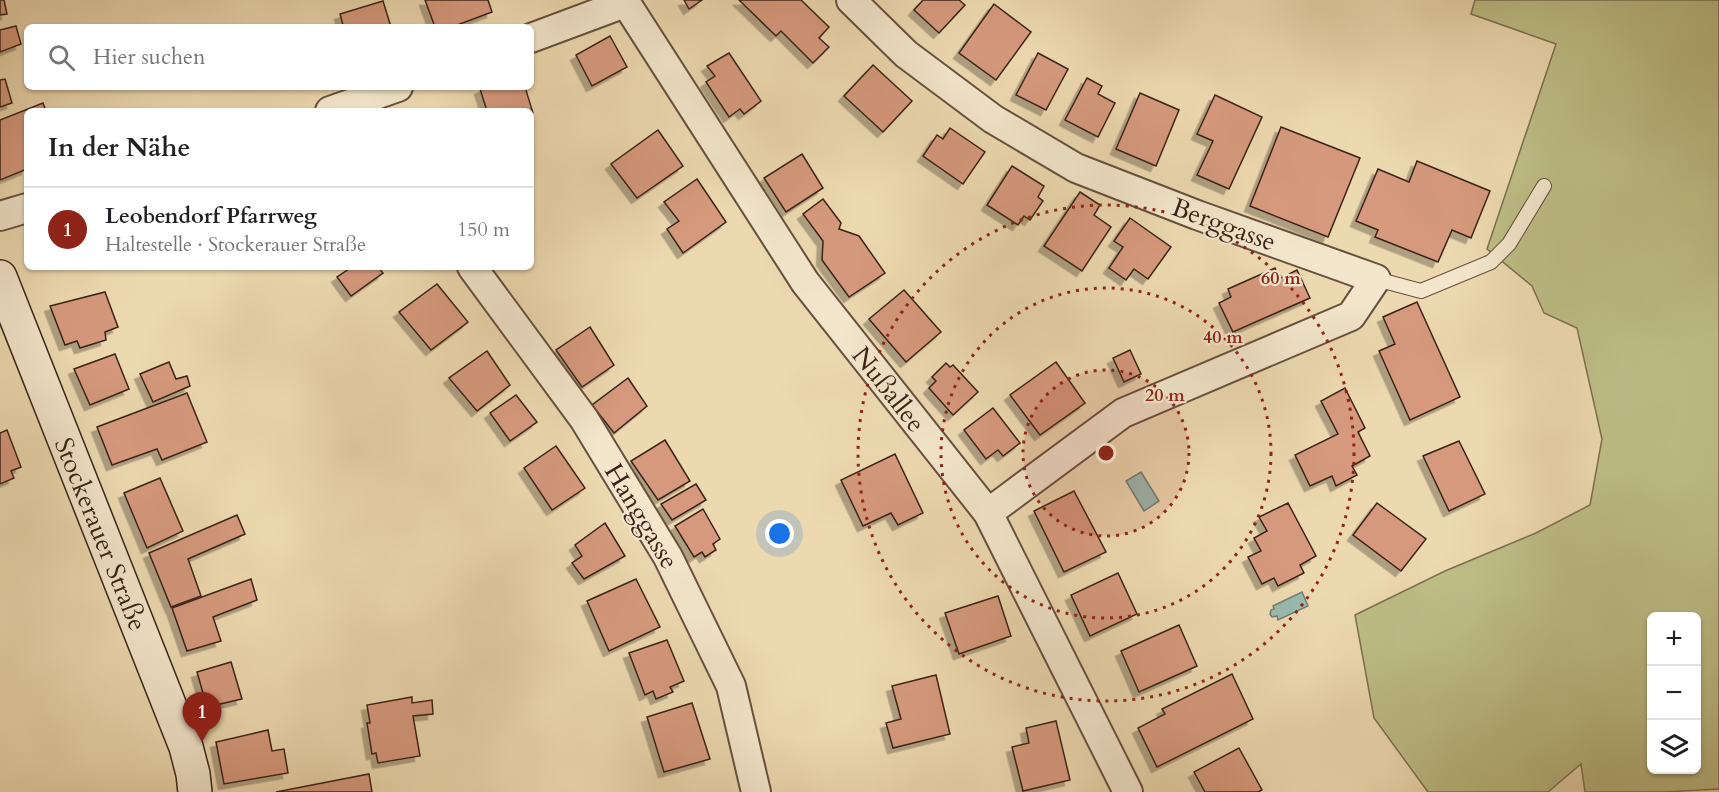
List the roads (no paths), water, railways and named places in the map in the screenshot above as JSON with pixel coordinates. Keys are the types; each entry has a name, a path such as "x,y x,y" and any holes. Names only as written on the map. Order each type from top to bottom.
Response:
{"street":[{"name":"Berggasse","path":"851,0 914,61 993,119 1076,168 1197,215 1376,279"},
{"path":"534,37 625,1"},
{"name":"Nußallee","path":"625,1 805,282 988,513 1128,792"},
{"path":"348,108 391,90"},
{"path":"0,216 24,209"},
{"name":"Hanggasse","path":"474,270 584,419 668,557 731,686 756,792"},
{"name":"Stockerauer Straße","path":"0,277 186,747 195,792"},
{"path":"988,513 1123,413 1351,316 1376,279"}],"lane":[{"path":"1376,279 1421,291 1491,262 1509,244 1544,186"}],"water":[{"path":"1141,472 1159,501 1144,511 1126,481"},
{"path":"1302,592 1308,606 1278,620 1277,616 1272,617 1270,614 1274,609 1273,606"}],"place":[{"name":"Leobendorf Pfarrweg","path":"202,742"}]}
